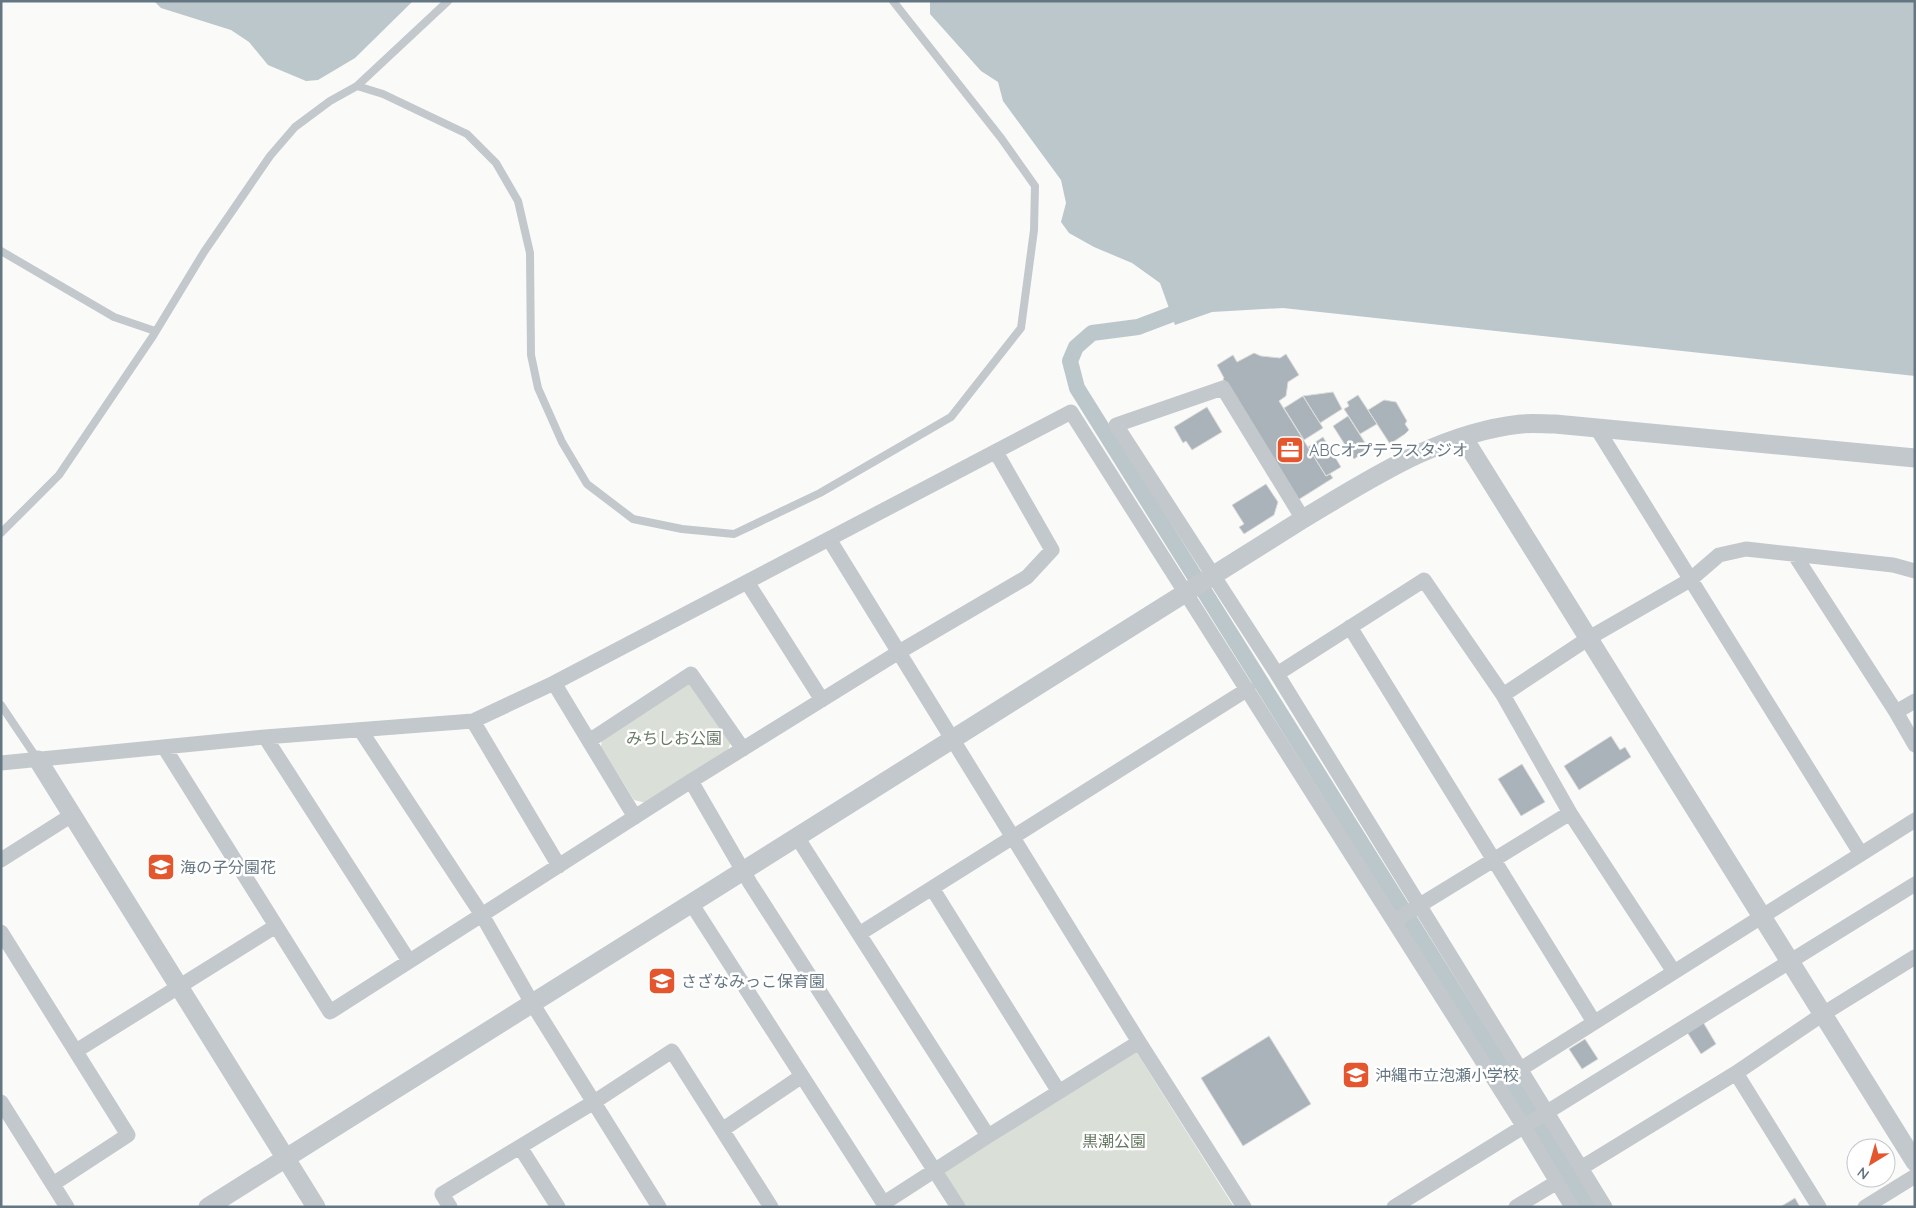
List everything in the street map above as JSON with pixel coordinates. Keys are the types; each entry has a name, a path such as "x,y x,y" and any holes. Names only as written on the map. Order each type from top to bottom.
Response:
{"street":[{"path":"1303,519 1223,388 1116,425 1199,585 1248,689 1524,1127 1572,1207"},
{"path":"1,763 265,737 473,721 554,683 1071,412 1199,585 1277,674 1546,1114 1606,1207"},
{"path":"208,1207 1303,519 1391,467 1421,452 1463,437 1521,424 1555,424 1915,458"},
{"path":"1596,427 1861,854"},
{"path":"1463,437 1915,1162"},
{"path":"164,747 330,1012 691,781 899,652 1027,577 1052,550 996,452"},
{"path":"829,539 1139,1042 1244,1207"},
{"path":"1503,695 1589,638 1690,580 1719,555 1746,549 1893,566 1915,571"},
{"path":"1794,554 1896,712 1915,745"},
{"path":"1277,674 1424,580 1503,695 1570,813 1674,972"},
{"path":"748,582 822,700"},
{"path":"1350,628 1594,1022"},
{"path":"589,741 691,674 743,749"},
{"path":"554,683 635,817"},
{"path":"859,934 1248,689"},
{"path":"1896,712 1915,701"},
{"path":"473,721 559,866"},
{"path":"361,731 482,915 532,1003 659,1207"},
{"path":"265,737 410,961"},
{"path":"38,760 316,1207"},
{"path":"691,781 742,871 958,1207"},
{"path":"1394,922 1570,813"},
{"path":"1,860 72,814"},
{"path":"1519,1070 1915,820"},
{"path":"797,837 988,1136"},
{"path":"1394,1207 1915,884"},
{"path":"932,888 1059,1092"},
{"path":"691,903 885,1205 988,1136 1139,1042"},
{"path":"76,1051 276,926"},
{"path":"1,932 128,1134 53,1184"},
{"path":"1581,1168 1736,1073 1823,1014 1915,956"},
{"path":"450,1207 442,1194 594,1102 672,1051 771,1207"},
{"path":"1736,1073 1819,1207"},
{"path":"722,1130 802,1076"},
{"path":"1,1102 67,1207"},
{"path":"520,1147 558,1207"},
{"path":"1865,1207 1915,1176"},
{"path":"1516,1207 1557,1182"}],"lane":[{"path":"1,533 58,475 156,331 204,252 270,156 294,128 330,100 357,86 448,1"},
{"path":"357,86 383,94 467,134 496,163 514,194 518,201 530,253 531,355 538,388 562,442 587,484 633,519 682,529 734,534 820,493 951,417 1020,328 1034,230 1035,186 1001,138 893,1"},
{"path":"1,251 114,317 156,331"},
{"path":"1,705 38,760"}],"green space":[{"name":"みちしお公園","path":"684,682 695,686 731,740 727,754 646,803 634,800 601,747 602,737"},
{"name":"黒潮公園","path":"1135,1050 1234,1207 963,1207 941,1172"}],"shaded area":[{"path":"154,1 413,1 355,58 318,80 306,81 268,65 249,42 231,30 161,8"},
{"path":"930,1 1915,1 1915,376 1283,308 1212,312 1175,325 1160,283 1132,263 1094,247 1069,233 1061,222 1066,203 1061,180 1003,101 998,82 981,71 930,14"}],"building":[{"path":"1254,353 1261,356 1280,358 1286,354 1299,375 1288,382 1286,396 1279,401 1326,476 1330,474 1333,478 1298,500 1223,379 1217,365 1233,355 1237,362"},
{"path":"1333,392 1342,409 1320,423 1303,396"},
{"path":"1358,395 1377,424 1360,434 1344,409 1349,406 1347,402"},
{"path":"1303,396 1323,428 1304,440 1284,408"},
{"path":"1384,400 1396,402 1407,421 1405,424 1409,430 1390,444 1368,410"},
{"path":"1207,407 1222,432 1192,450 1186,441 1183,443 1174,427"},
{"path":"1348,416 1369,449 1354,459 1333,426"},
{"path":"1323,437 1341,467 1326,476 1308,447"},
{"path":"1266,484 1278,502 1274,515 1244,534 1239,527 1244,524 1232,505"},
{"path":"1611,736 1620,750 1625,747 1631,757 1579,790 1564,766"},
{"path":"1522,764 1545,802 1521,816 1498,779"},
{"path":"1703,1022 1716,1044 1701,1054 1687,1032"},
{"path":"1269,1036 1311,1104 1243,1146 1201,1078"},
{"path":"1585,1039 1598,1059 1582,1069 1569,1049"},
{"path":"1795,1198 1800,1207 1780,1207"}],"waterway":[{"path":"1175,313 1138,327 1092,333 1076,347 1070,361 1077,388 1589,1207"}],"place":[{"name":"ABCオプテラスタジオ","path":"1290,450"},
{"name":"海の子分園花","path":"161,867"},
{"name":"さざなみっこ保育園","path":"662,981"},
{"name":"沖縄市立泡瀬小学校","path":"1356,1075"}]}
